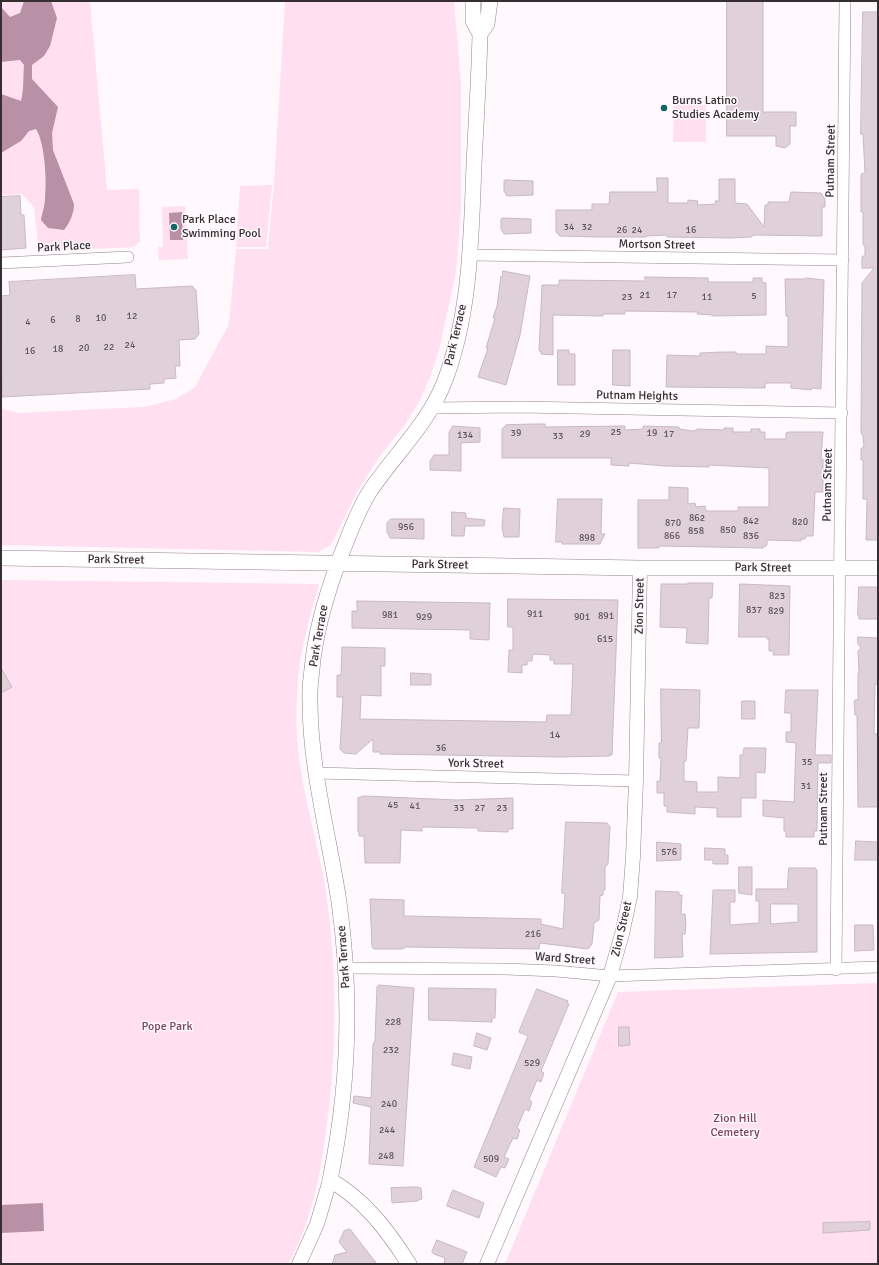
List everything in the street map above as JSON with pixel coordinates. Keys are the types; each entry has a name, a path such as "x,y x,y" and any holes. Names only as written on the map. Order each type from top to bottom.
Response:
{"main road":[{"name":"Park Terrace","path":"330,1180 346,1078 346,968 339,901 316,773 309,698 313,664 321,616 329,586 353,524 370,491 419,429 432,408 443,384 456,344 471,255 480,34 473,21 473,1"},
{"name":"Park Terrace","path":"480,34 487,24 490,1"},
{"name":"Park Street","path":"1,558 640,568 878,568"},
{"path":"330,1180 349,1192 374,1216 409,1264"}],"street":[{"name":"Putnam Street","path":"836,970 845,1"},
{"name":"Mortson Street","path":"471,255 843,260"},
{"name":"Park Place","path":"1,263 128,257"},
{"name":"Putnam Heights","path":"432,408 520,407 842,413"},
{"name":"Zion Street","path":"487,1264 610,976 622,934 630,897 636,781 640,568"},
{"name":"York Street","path":"316,773 636,781"},
{"name":"Ward Street","path":"346,968 417,967 520,970 610,976 836,970 878,967"},
{"name":"Park Terrace","path":"300,1264 317,1224 330,1180"}],"green space":[{"path":"1,1 90,1 107,190 139,189 140,241 134,247 39,251 34,207 22,194 1,195"},
{"path":"285,1 454,1 461,82 461,208 456,272 439,350 430,377 419,402 404,426 379,457 357,492 331,545 318,552 1,545 1,408 17,413 144,407 176,399 195,387 229,324 236,249 268,249 274,183"},
{"path":"674,105 706,105 706,142 673,142"},
{"path":"272,185 266,247 236,247 240,186"},
{"name":"Park Place Swimming Pool","path":"185,206 188,259 159,260 158,247 163,247 162,207"},
{"name":"Pope Park","path":"1,580 319,584 301,654 298,682 297,730 302,780 323,875 328,907 334,973 334,1039 329,1105 323,1154 308,1219 296,1249 288,1264 1,1264"},
{"name":"Zion Hill Cemetery","path":"878,983 878,1264 505,1264 618,992"}],"shaded area":[{"path":"24,1 51,1 57,18 50,46 44,56 32,65 32,79 58,107 52,133 53,150 74,204 71,218 64,230 48,228 41,220 46,191 43,153 36,129 29,131 21,141 1,153 1,94 21,101 24,65 20,60 1,62 1,7 10,17 20,13"},
{"path":"182,212 183,240 170,240 169,213"},
{"path":"43,1203 44,1231 1,1233 1,1205"}],"building":[{"path":"727,1 763,1 763,112 796,112 796,126 790,126 790,144 785,148 776,146 776,136 727,136"},
{"path":"863,12 878,12 878,540 866,540 867,499 863,499 863,460 861,460 861,449 864,446 863,436 861,433 862,283 874,268 862,268 862,257 865,255 865,247 863,244 863,212 861,212 861,174 865,173 863,134 861,134"},
{"path":"657,178 668,178 668,203 688,203 688,200 698,201 697,205 716,204 715,201 719,201 719,179 735,179 735,203 747,204 764,227 765,205 768,205 768,202 789,202 791,192 821,193 825,199 825,207 822,207 822,236 754,235 751,237 730,238 667,237 667,235 646,237 597,237 560,236 556,232 556,210 592,210 592,204 609,204 610,192 657,192"},
{"path":"504,181 533,181 533,195 507,196 504,191"},
{"path":"20,196 21,215 24,215 26,248 1,250 1,197"},
{"path":"501,219 531,219 531,233 504,234 501,229"},
{"path":"503,271 530,276 520,335 506,385 478,377 488,348 486,348 495,318 493,318 497,306"},
{"path":"135,275 136,289 192,286 196,290 199,334 195,339 179,340 180,366 175,366 176,378 164,379 164,383 150,384 150,389 2,397 1,296 10,295 9,282"},
{"path":"645,277 708,278 708,282 753,282 753,278 762,278 762,282 766,283 766,315 713,316 697,314 698,312 625,311 625,314 603,314 603,316 553,315 553,355 541,354 541,351 539,351 542,285 559,285 559,280 645,281"},
{"path":"806,278 824,280 821,389 813,388 811,390 791,388 791,383 765,383 765,388 666,387 667,355 700,356 700,353 723,352 736,352 736,354 766,354 766,346 788,347 788,316 786,316 785,279"},
{"path":"558,350 569,350 569,354 575,354 575,385 558,385"},
{"path":"613,350 630,350 630,386 613,385"},
{"path":"545,424 545,427 625,426 625,430 643,429 643,426 679,427 679,429 693,431 698,429 724,430 724,428 733,428 733,432 751,432 751,429 760,429 760,432 765,432 765,439 786,439 786,433 789,432 823,432 821,459 823,459 823,492 815,492 813,536 806,536 805,539 801,539 801,541 767,540 767,545 763,548 659,546 659,548 638,548 638,500 669,500 669,487 688,488 688,504 695,503 696,507 705,506 706,511 738,511 738,507 769,507 769,468 709,465 709,467 665,466 629,463 629,466 611,465 611,458 502,458 502,429 506,425"},
{"path":"453,426 480,428 480,442 461,443 461,471 430,470 430,461 434,455 449,455 449,433"},
{"path":"558,499 602,499 601,534 605,534 600,544 562,544 562,542 556,542"},
{"path":"504,508 520,509 519,537 504,537 502,528"},
{"path":"452,512 466,513 466,518 485,520 484,526 465,526 464,536 452,536"},
{"path":"391,519 424,519 424,539 390,538 387,533 387,523"},
{"path":"713,583 712,598 709,598 708,644 686,643 687,628 660,627 661,584"},
{"path":"740,584 790,586 789,655 773,655 774,651 769,651 769,639 767,639 767,637 739,637"},
{"path":"859,587 878,587 878,619 859,619"},
{"path":"508,599 618,600 612,755 559,757 380,754 380,752 373,752 373,739 356,754 344,753 340,749 343,697 337,697 337,675 341,675 342,647 385,648 385,666 381,666 381,696 361,695 360,719 546,722 547,715 571,715 573,664 554,664 554,660 550,660 550,655 533,654 532,661 527,661 527,665 522,665 522,673 508,672 509,650 513,650 513,627 508,627"},
{"path":"357,601 490,603 489,640 470,639 470,630 352,628 352,611 357,611"},
{"path":"858,637 878,638 878,684 875,684 874,734 878,734 878,807 858,807 857,715 855,715 854,703 855,700 858,700 858,651 861,648 858,644"},
{"path":"1,668 12,687 1,693"},
{"path":"411,673 431,674 431,685 411,685"},
{"path":"661,689 700,690 699,728 688,728 686,761 684,761 684,781 697,782 697,792 718,792 718,777 740,778 740,755 743,755 744,748 766,748 765,773 756,772 756,798 741,798 741,817 717,817 717,808 695,807 695,814 667,812 667,806 664,806 664,793 657,793 657,781 660,781 661,758 659,758 659,743 661,743"},
{"path":"786,690 818,690 815,755 831,755 831,763 818,763 817,831 814,831 814,837 786,837 786,831 784,831 784,818 763,816 763,800 794,802 796,743 786,742 786,732 791,732 791,713 785,713"},
{"path":"742,701 755,701 755,719 742,719"},
{"path":"364,796 457,800 513,798 513,829 508,829 508,832 478,831 478,828 422,827 422,831 401,830 400,863 365,863 364,836 359,836 358,832 358,798"},
{"path":"566,822 607,823 610,827 608,864 605,867 605,890 603,890 603,895 600,896 599,920 594,923 592,944 588,949 540,943 539,949 406,947 402,949 374,949 372,947 370,899 404,900 404,916 541,919 541,924 563,929 565,894 562,893"},
{"path":"856,841 878,842 878,860 855,860"},
{"path":"657,842 681,844 681,860 657,861"},
{"path":"705,848 725,849 725,855 728,855 728,864 713,864 713,860 705,860"},
{"path":"739,867 752,867 752,895 739,893"},
{"path":"789,868 815,868 817,870 817,952 710,954 713,890 735,890 735,902 730,902 730,925 759,923 759,901 756,901 756,889 787,889","holes":["771,904 798,904 798,922 771,924"]},
{"path":"656,891 679,892 679,895 682,895 681,914 685,914 686,924 685,934 682,934 683,957 655,958"},
{"path":"855,925 873,925 874,950 855,951"},
{"path":"379,985 414,988 403,1166 369,1164 371,1107 353,1103 354,1096 371,1098 377,987"},
{"path":"429,988 496,989 495,1018 492,1018 492,1022 429,1020"},
{"path":"537,989 568,1001 567,1003 569,1004 541,1071 544,1073 541,1082 537,1080 529,1099 532,1102 529,1111 525,1109 517,1128 520,1130 517,1139 513,1138 504,1157 509,1159 505,1168 501,1167 496,1177 474,1167 528,1036 519,1032"},
{"path":"619,1027 629,1027 630,1045 619,1046"},
{"path":"477,1033 491,1038 487,1050 474,1046"},
{"path":"454,1053 472,1057 470,1069 452,1065"},
{"path":"391,1188 421,1188 422,1199 418,1201 392,1203"},
{"path":"453,1190 484,1203 479,1218 447,1206"},
{"path":"870,1222 870,1230 823,1233 823,1223"},
{"path":"350,1229 377,1264 332,1264 335,1255 347,1252 339,1242 344,1231"},
{"path":"437,1240 467,1252 462,1264 444,1264 445,1258 432,1252"}],"place":[{"name":"Burns Latino Studies Academy","path":"664,108"},
{"name":"Park Place Swimming Pool","path":"174,227"}]}
